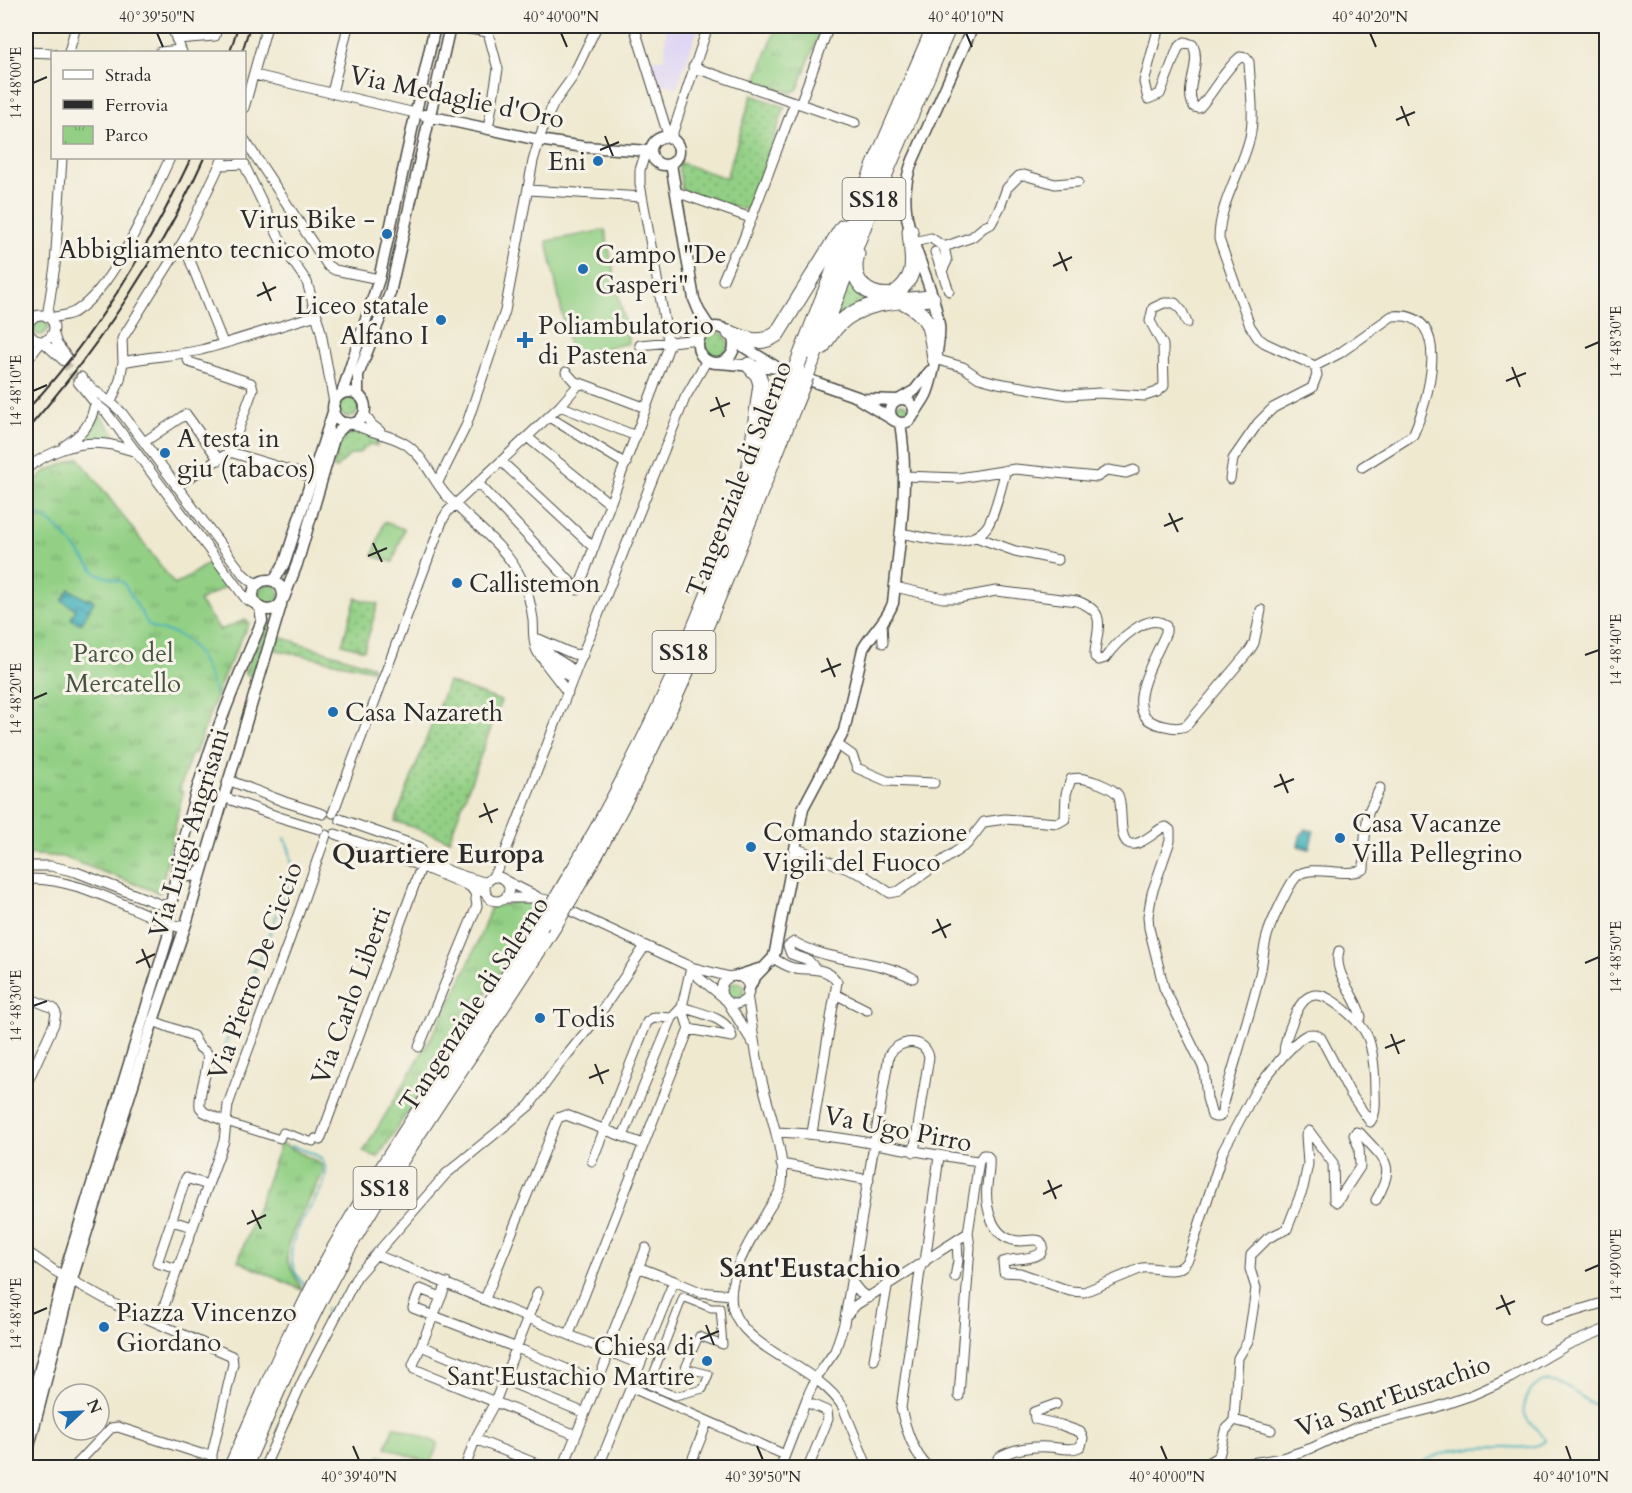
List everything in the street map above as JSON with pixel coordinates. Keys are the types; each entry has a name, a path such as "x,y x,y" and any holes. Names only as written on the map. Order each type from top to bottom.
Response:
{"highway":[{"name":"Tangenziale di Salerno","path":"244,1467 325,1290 415,1140 555,924 567,893 660,706 788,406 809,378 865,206 935,26"},
{"name":"Tangenziale di Salerno","path":"231,1467 313,1287 347,1227 387,1161 540,927 567,893 618,815 681,688 718,600 788,406 801,355 865,206 948,26"},
{"path":"865,206 854,264 858,280 867,291 882,296 897,298 931,295"},
{"path":"732,337 760,342 777,334 843,226 865,206"},
{"path":"809,378 831,333 844,320 869,307 897,298 913,270 912,237"},
{"path":"897,298 923,314 929,323 934,364"},
{"path":"733,532 749,470 760,398 760,379 748,365"}],"street":[{"path":"69,51 76,26"},
{"path":"171,26 181,51"},
{"path":"176,39 215,36 217,26"},
{"path":"246,102 267,26"},
{"path":"332,93 348,26"},
{"path":"274,581 285,562 334,406 342,393 380,279 435,26"},
{"path":"350,423 360,420 364,413 364,403 358,394 358,375 390,293 450,26 488,32 498,69 488,129"},
{"path":"438,482 466,426 505,311 539,140 549,114 572,78 597,26"},
{"path":"634,26 670,138 679,151 677,159 671,164 663,165 656,162 649,151"},
{"path":"670,138 708,26"},
{"path":"723,280 734,254 741,246 829,26"},
{"path":"855,396 864,404 898,423 906,423 927,393 939,344 939,325 912,237 904,188 907,174 973,26"},
{"path":"1159,26 1144,82 1148,99 1160,94 1178,48 1185,42 1192,45 1195,51 1196,63 1190,100 1194,107 1199,108 1231,65 1240,57 1246,58 1249,62 1252,123 1250,138 1224,211 1219,228 1219,239 1250,326 1258,338 1315,366"},
{"path":"26,52 51,53"},
{"path":"693,67 855,123"},
{"name":"Via Medaglie d'Oro","path":"255,75 539,140 584,147 649,151"},
{"path":"660,109 668,114 673,113 680,106"},
{"path":"478,483 578,590 669,346 640,176 649,151 657,140 670,138"},
{"path":"246,142 328,266 380,279"},
{"path":"62,159 55,266 48,317 65,359 42,341 34,339 27,331 28,320 36,315 48,317 78,311 104,285 137,226 170,159"},
{"path":"111,402 120,380 123,362 122,339 183,243 222,161 243,161 285,250 307,282 317,315 338,418 358,427 382,433 407,445 416,453 454,504 501,548 513,563 529,597 538,653 568,693"},
{"path":"671,164 694,299 710,328"},
{"path":"255,183 255,178 266,172"},
{"path":"940,249 972,237 991,224 1007,188 1018,176 1024,175 1055,184 1078,182"},
{"path":"529,190 642,197"},
{"path":"676,192 751,218"},
{"path":"912,237 931,238 940,249 947,261 942,271 949,291"},
{"path":"183,243 222,343"},
{"path":"934,364 963,367 979,378 1017,388 1068,395 1099,393 1144,396 1158,392 1164,386 1163,345 1150,321 1150,313 1153,308 1164,303 1175,303 1182,310 1187,323"},
{"path":"123,362 150,356 185,353 317,315"},
{"path":"1315,366 1340,353 1392,316 1412,316 1427,332 1431,344 1432,373 1413,435 1362,467"},
{"path":"640,345 690,340 710,328 720,327 778,368 713,361 699,351 700,336"},
{"path":"26,362 42,341 53,333"},
{"path":"419,1047 477,906 502,861 685,398 713,361 731,355 732,337"},
{"path":"176,486 230,453 253,389 251,383 189,362 185,353"},
{"path":"691,967 704,983 733,1004 740,1003 748,993 754,978 773,958 803,808 808,795 838,745 847,720 864,648 893,603 904,476 903,446 898,423 891,417 890,409 898,400 915,390 934,364"},
{"path":"1230,479 1233,459 1258,423 1273,408 1312,388 1317,375 1315,366"},
{"path":"566,372 579,384 646,408"},
{"path":"809,378 870,400 909,401 914,406 913,416 903,446"},
{"path":"258,584 243,574 144,442 111,402 89,388 80,379 95,403 106,412 246,599 258,606 269,611 282,601 283,589 274,581 266,580 258,584 253,596 258,606"},
{"path":"327,833 318,822 332,815 443,519 454,504 561,406 579,384"},
{"path":"342,393 358,394"},
{"path":"57,451 82,434 93,414 95,403"},
{"path":"561,406 636,436"},
{"path":"364,413 371,424 382,433"},
{"path":"144,442 186,414 219,460"},
{"path":"549,417 626,464"},
{"name":"Via Luigi Angrisani","path":"26,1423 31,1385 186,924 282,601 297,564 335,435 350,423"},
{"path":"527,437 610,504"},
{"path":"26,469 37,460 57,451 84,444 96,443 134,451"},
{"path":"230,453 312,477"},
{"path":"501,461 594,548"},
{"path":"904,476 959,478 1015,469 1097,477 1108,470 1126,473 1134,470"},
{"path":"976,537 987,527 1006,470"},
{"path":"900,532 948,541 976,537 1007,549 1058,560"},
{"path":"895,587 943,598 958,598 996,591 1077,601 1089,605 1096,611 1098,619 1095,657 1099,660 1105,658 1136,627 1153,620 1162,621 1166,626 1166,632 1143,683 1140,701 1142,710 1154,723 1177,728 1188,725 1241,663 1254,643 1261,610"},
{"name":"Via Luigi Angrisani","path":"26,1458 68,1277 168,937 178,860 195,797 218,727 262,621 258,606"},
{"path":"882,622 883,643"},
{"path":"534,637 573,654 583,655"},
{"path":"534,637 552,656 568,666 574,676"},
{"path":"538,653 546,662 574,676"},
{"path":"838,745 852,755 857,768 880,780 934,783"},
{"path":"795,848 865,876 890,893 899,891 967,844 984,822 1005,819 1058,823 1065,819 1066,794 1071,779 1087,779 1113,790 1119,797 1123,837 1128,843 1140,843 1162,828 1166,827 1170,830 1170,841 1152,892 1148,916 1149,928 1164,988 1204,1069 1207,1098 1212,1116 1219,1117 1261,972 1268,933 1286,896 1297,876 1308,870 1344,874 1358,873 1364,869 1368,813 1380,788"},
{"path":"228,780 285,802 332,815 420,847 433,863 488,888 496,901 505,898 538,898"},
{"path":"223,797 470,886 488,888"},
{"path":"327,833 340,829 332,815"},
{"name":"Via Pietro De Ciccio","path":"158,1323 224,1141 228,1106 235,1085 327,833"},
{"path":"178,860 179,872 185,876 196,875 204,866"},
{"path":"502,861 509,890 505,898"},
{"path":"26,866 51,866 69,870 162,905 171,903"},
{"name":"Via Carlo Liberti","path":"320,1140 421,867"},
{"path":"488,888 496,877 505,880 538,898 571,910 691,967 745,980 755,1046 776,1132 782,1184 751,1238 732,1281 731,1294 735,1316 758,1341 829,1388 843,1407 868,1467"},
{"path":"26,879 47,880 72,886 178,927 186,924"},
{"path":"470,886 475,893 477,906"},
{"path":"812,1133 837,982 834,977 815,968 808,960 791,954 788,946 794,942 811,952 892,969 913,978"},
{"path":"264,1467 303,1380 357,1276 446,1174 538,1097 559,1065 597,1018 645,946"},
{"path":"1339,951 1337,958 1352,999 1360,1013 1357,1022"},
{"path":"773,958 802,970 815,968"},
{"path":"569,1334 689,1029 683,1003 691,967"},
{"path":"755,1046 726,1000 722,986 734,977 762,968"},
{"path":"623,1136 672,1018 693,987 704,983"},
{"path":"835,994 867,1010"},
{"path":"979,1161 982,1155 987,1155 989,1158 987,1196 989,1210 1000,1234 1015,1241 1035,1239 1043,1246 1041,1253 1033,1258 1010,1259 1003,1262 1004,1272 1025,1274 1070,1291 1083,1292 1142,1268 1177,1270 1183,1268 1189,1257 1222,1151 1257,1088 1284,1055 1304,1036 1310,1033 1321,1038 1350,1093 1370,1122 1375,1116 1375,1078 1370,1043 1357,1022 1330,998 1316,994 1309,997 1298,1010 1284,1043 1284,1055"},
{"path":"26,997 53,1008 56,1017 26,1085"},
{"path":"683,1003 722,1021 730,1030 732,1037 689,1029"},
{"path":"592,1161 647,1022 655,1017 672,1018"},
{"path":"153,1021 193,1036 199,1047 207,1053 200,1097 200,1107 204,1112 226,1122 280,1139 283,1132 313,1142 315,1138 320,1140"},
{"path":"780,1467 816,1378 835,1351 847,1315 889,1055 898,1044 918,1043 927,1050 929,1057 914,1152"},
{"path":"485,1299 558,1118 566,1115 643,1144"},
{"path":"1199,1467 1219,1456 1225,1431 1234,1420 1238,1358 1248,1341 1256,1288 1250,1269 1251,1255 1268,1238 1287,1229 1303,1188 1308,1164 1306,1135 1309,1131 1333,1163 1334,1200 1337,1203 1360,1167 1359,1148 1354,1135 1356,1132 1360,1133 1385,1164 1388,1175 1376,1200"},
{"name":"Va Ugo Pirro","path":"776,1132 812,1133 914,1152 979,1161 968,1233 970,1247 959,1396"},
{"path":"928,1467 918,1453 903,1419 901,1408 939,1156"},
{"path":"781,1164 869,1180"},
{"path":"178,1269 157,1263 186,1178 208,1185"},
{"path":"171,1221 193,1227"},
{"path":"847,1315 856,1305 968,1233"},
{"path":"955,1277 958,1261 957,1240"},
{"path":"564,1465 646,1248"},
{"path":"26,1251 116,1305 230,1354 234,1358 212,1454 212,1467"},
{"path":"377,1255 569,1334 606,1356 639,1364"},
{"path":"638,1267 699,1292 731,1294"},
{"path":"598,1467 674,1281"},
{"path":"852,1282 868,1298"},
{"path":"447,1283 413,1365 414,1369 576,1435"},
{"path":"874,1360 886,1287"},
{"path":"441,1297 420,1289 413,1308 597,1382"},
{"path":"465,1467 475,1439 495,1402 537,1292"},
{"path":"683,1297 711,1308 720,1308 723,1345 699,1336 685,1368 709,1374 703,1389 675,1396 650,1384 683,1297"},
{"path":"1545,1320 1606,1302"},
{"name":"Via Sant'Eustachio","path":"1219,1467 1282,1458 1312,1448 1355,1428 1434,1408 1472,1395 1510,1378 1569,1344 1606,1329"},
{"path":"421,1346 585,1413"},
{"path":"630,1387 706,1423 785,1455"},
{"path":"806,1402 827,1411 828,1419 808,1467"},
{"path":"1005,1467 997,1462 998,1458 1026,1448 1047,1446 1077,1449 1081,1446 1083,1438 1080,1432 1035,1419 1034,1412 1056,1404"},
{"name":"Via Sant'Eustachio","path":"1234,1420 1270,1430"},
{"path":"689,1467 706,1423"},
{"path":"77,1464 111,1428 118,1427 201,1454 212,1454"},
{"path":"475,1439 547,1467"}],"shaded area":[{"path":"666,26 699,26 677,88 661,83 652,60 665,58"}],"green space":[{"path":"777,26 822,26 798,89 791,93 756,80"},
{"path":"752,95 785,107 748,211 682,190 678,162 726,178"},
{"name":"Campo \"De Gasperi\"","path":"605,230 629,343 571,356 547,241"},
{"path":"851,270 875,297 834,323"},
{"path":"37,319 43,319 48,327 46,333 37,335 32,330 32,324"},
{"path":"716,332 725,335 728,344 725,353 716,356 707,353 704,344 707,335"},
{"path":"349,397 356,400 359,407 356,414 349,417 342,414 339,407 342,400"},
{"path":"902,403 907,405 909,410 907,415 902,417 897,415 895,410 897,405"},
{"path":"100,415 123,445 79,439"},
{"path":"356,431 376,438 377,446 370,444 359,453 350,455 335,469 333,467 343,440"},
{"name":"Parco del Mercatello","path":"79,458 175,585 209,563 227,586 199,601 220,630 245,620 249,623 224,675 179,790 183,792 160,893 63,857 26,854 26,489 46,471"},
{"path":"384,522 404,529 393,562 373,556"},
{"path":"269,584 276,587 279,594 276,601 269,604 262,601 259,594 262,587"},
{"path":"356,598 378,604 364,650 342,644"},
{"path":"268,620 272,623 252,677 244,673"},
{"path":"280,637 372,666 373,670 276,650"},
{"path":"448,682 501,701 449,840 395,821"},
{"path":"517,901 543,907 378,1157 363,1152 417,1063 450,1002 479,939 491,906"},
{"path":"733,982 739,982 744,990 742,996 733,998 728,993 728,987"},
{"path":"281,1143 318,1162 322,1166 323,1173 288,1245 287,1260 302,1290 238,1261"},
{"path":"394,1426 438,1443 431,1464 386,1447"},
{"path":"380,1456 393,1460 390,1467 376,1467"}],"water":[{"path":"69,589 87,600 89,598 94,601 81,624 71,619 76,609 62,601"},
{"path":"1305,829 1314,831 1309,849 1298,846 1301,833 1304,833"}],"waterway":[{"path":"26,515 34,512 48,520 60,530 97,574 123,582 148,624 173,633 189,643 200,658 215,693"},
{"path":"213,1075 289,884 291,861 285,838"},
{"path":"291,1146 321,1159 326,1172 323,1185 296,1233 291,1250 294,1268 306,1287"},
{"path":"326,1308 327,1323"},
{"path":"1414,1468 1434,1456 1457,1450 1482,1447 1531,1447 1541,1444 1545,1441 1544,1438 1530,1423 1524,1410 1524,1404 1532,1389 1543,1381 1561,1384 1589,1402 1606,1408"}],"tunnel":[{"path":"64,361 78,382"}],"railway":[{"path":"230,51 238,26"},
{"path":"242,51 250,26"},
{"path":"26,411 75,353 118,291 157,226 190,159"},
{"path":"26,431 78,367 125,301 167,231 204,159"}],"place":[{"name":"Eni","path":"598,161"},
{"name":"Virus Bike - Abbigliamento tecnico moto","path":"387,234"},
{"name":"Campo \"De Gasperi\"","path":"583,269"},
{"name":"Liceo statale Alfano I","path":"441,320"},
{"name":"Poliambulatorio di Pastena","path":"525,340"},
{"name":"A testa in giu (tabacos)","path":"165,453"},
{"name":"Callistemon","path":"457,583"},
{"name":"Casa Nazareth","path":"333,712"},
{"name":"Casa Vacanze Villa Pellegrino","path":"1340,838"},
{"name":"Comando stazione Vigili del Fuoco","path":"751,847"},
{"name":"Todis","path":"540,1018"},
{"name":"Piazza Vincenzo Giordano","path":"104,1327"},
{"name":"Chiesa di Sant'Eustachio Martire","path":"707,1361"}],"district":[{"name":"Quartiere Europa","path":"438,854"},
{"name":"Sant'Eustachio","path":"810,1268"}]}
